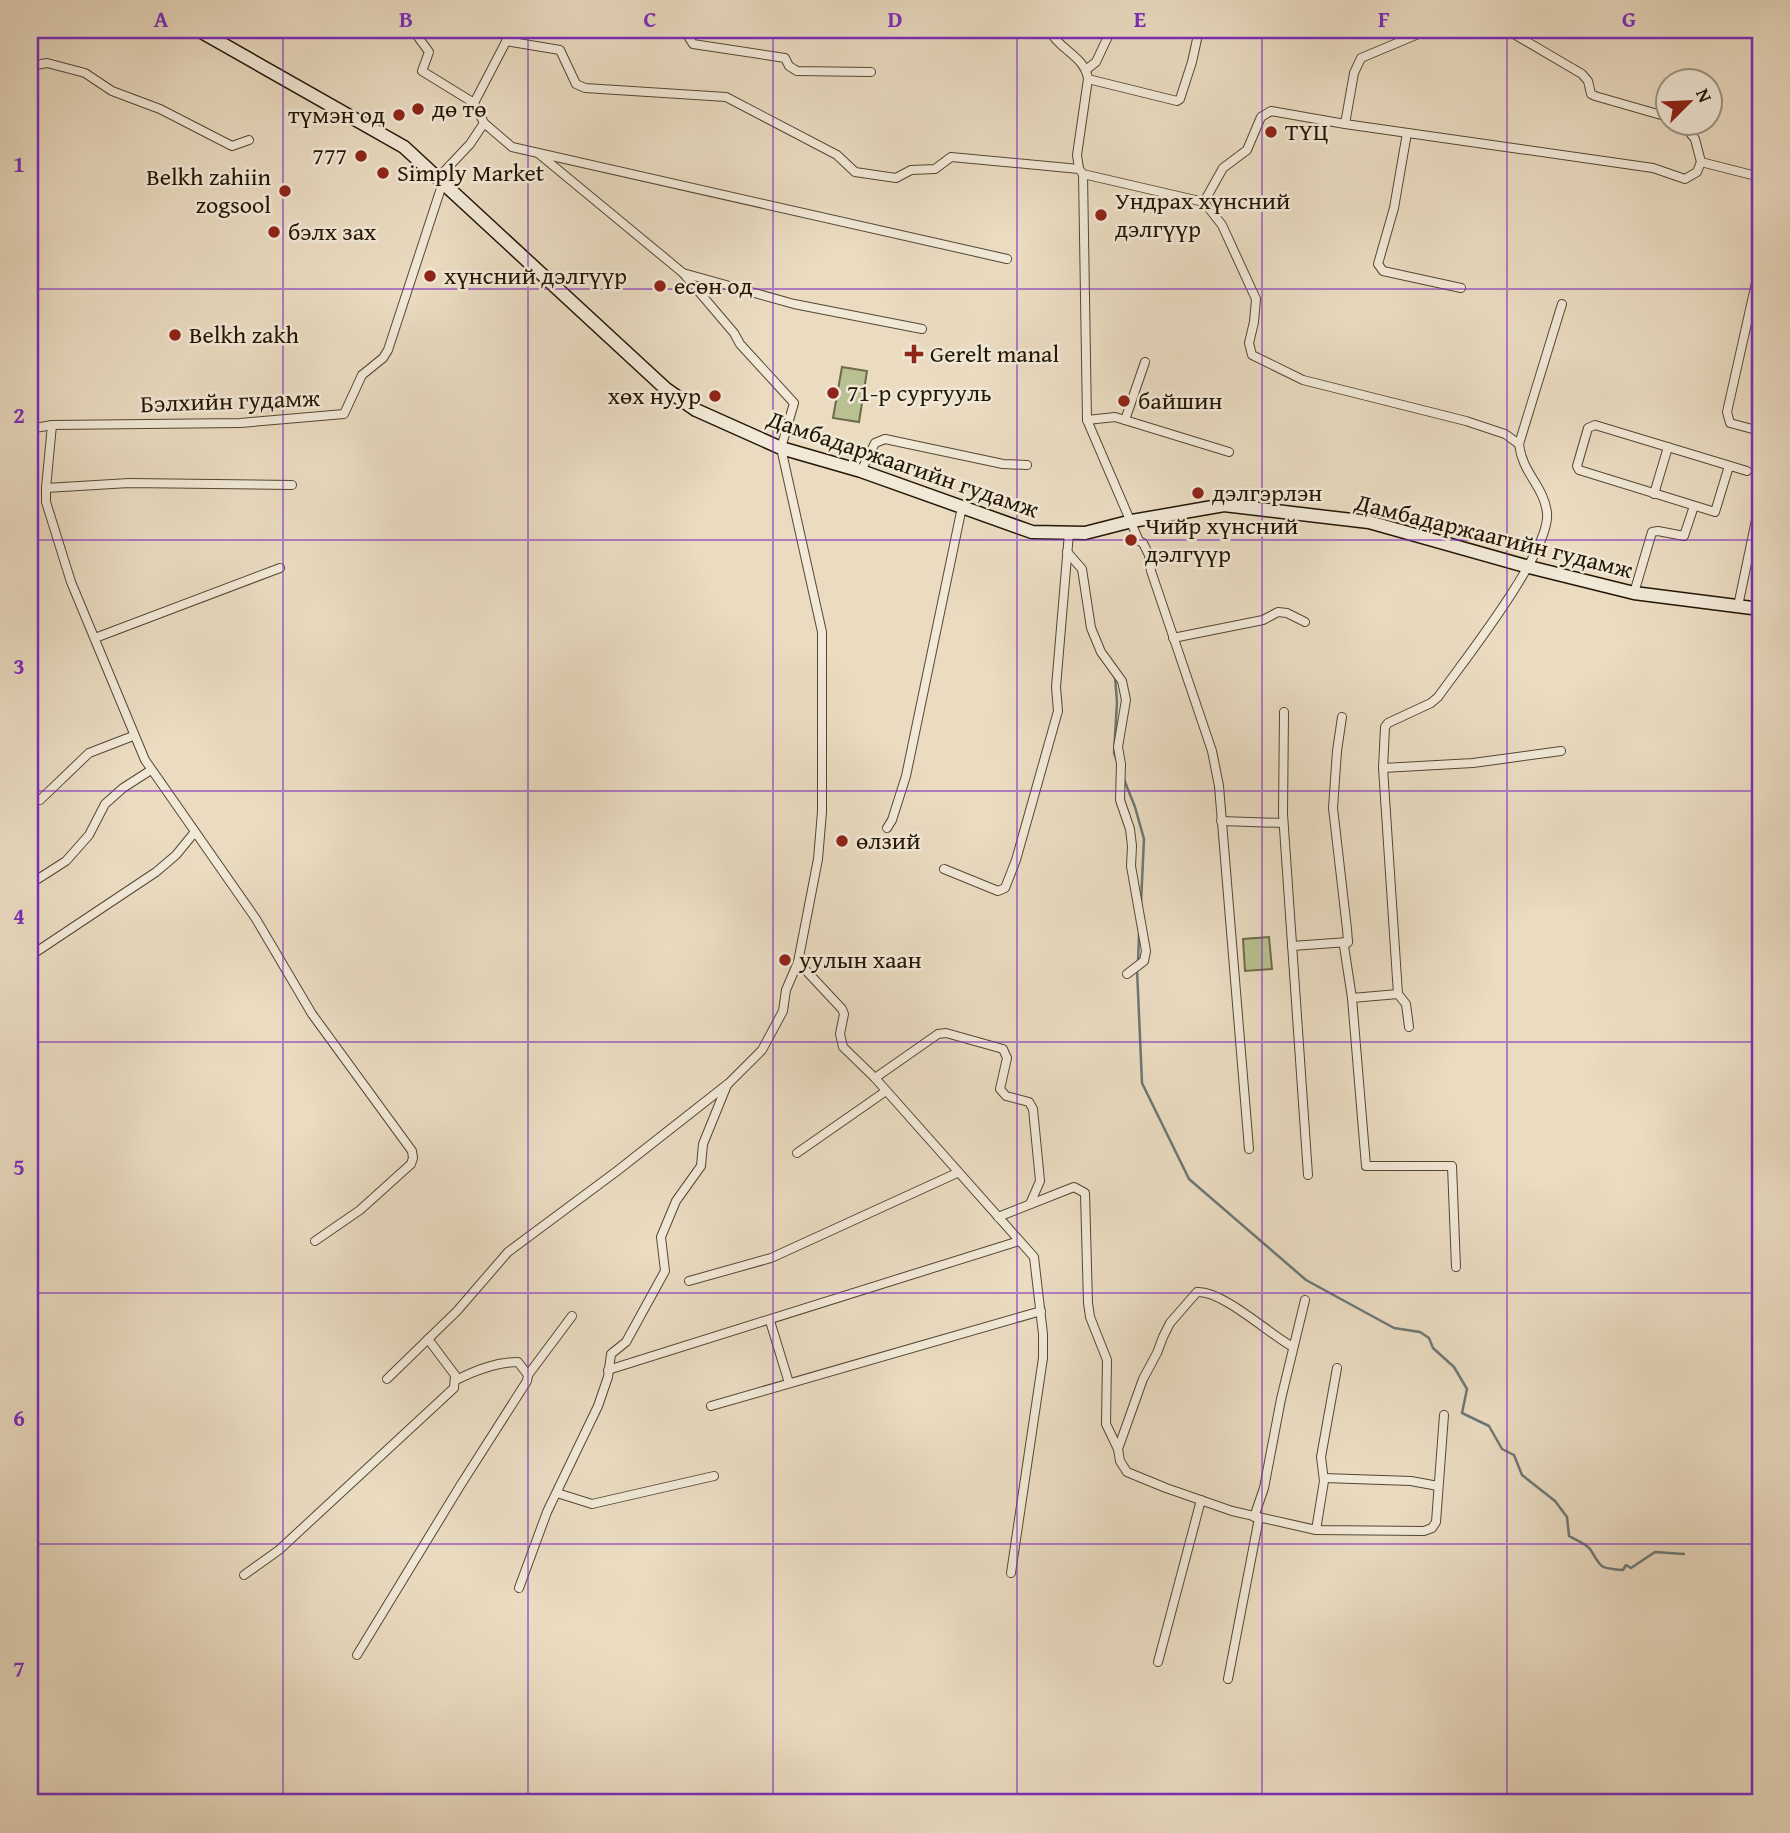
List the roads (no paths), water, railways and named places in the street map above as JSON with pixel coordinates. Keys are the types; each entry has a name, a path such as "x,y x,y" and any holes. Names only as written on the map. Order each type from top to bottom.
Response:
{"main road":[{"name":"Дамбадаржаагийн гудамж","path":"198,30 404,147 666,389 696,410 780,448 861,471 1032,532 1085,533 1132,520 1224,505 1370,522 1529,567 1634,593 1760,609"}],"street":[{"path":"413,30 429,52 422,71 474,103 484,122 512,147 1007,259"},
{"path":"474,103 512,30"},
{"path":"688,30 693,44 785,58 789,66 797,71 871,72"},
{"path":"1049,30 1055,42 1084,64 1088,79 1077,155 1081,172 1087,420 1139,541 1149,555 1151,571 1212,751 1222,803 1221,821 1229,889 1249,1149"},
{"path":"1087,69 1096,62 1111,30"},
{"path":"1088,79 1177,101 1192,62 1199,30"},
{"path":"1345,124 1354,73 1361,58 1420,30"},
{"path":"1507,30 1582,74 1588,81 1591,94 1654,113"},
{"path":"506,41 560,50 576,84 585,88 726,97 837,155 855,172 896,178 911,170 936,169 951,157 1081,172 1205,202 1222,225 1256,299 1249,343 1252,355 1303,380 1466,421 1505,435 1519,444"},
{"path":"30,66 47,64 85,73 111,90 160,109 232,146 249,140"},
{"path":"1205,202 1223,169 1247,150 1265,113 1271,111 1653,169 1685,179 1697,172 1701,162 1693,136"},
{"path":"440,180 470,144 484,122"},
{"path":"1407,133 1394,208 1378,264 1383,271 1461,288"},
{"path":"387,1379 457,1311 508,1252 729,1083 762,1050 783,1011 786,990 798,962 818,859 822,812 822,632 780,448 794,403 740,344 734,333 683,273 537,153"},
{"path":"1701,162 1760,177"},
{"name":"Бэлхийн гудамж","path":"30,426 240,423 344,414 362,375 388,351 440,180"},
{"path":"1760,265 1727,412 1730,423 1760,432"},
{"path":"683,273 794,303 922,329"},
{"path":"1409,1027 1406,1004 1398,994 1383,768 1385,727 1438,697 1529,567 1547,522 1547,511 1543,497 1521,460 1519,444 1562,304"},
{"path":"1125,420 1145,362"},
{"path":"1087,420 1115,417 1229,452"},
{"path":"52,425 46,502 71,582 133,736 151,770 256,919 312,1014 414,1157 411,1164 360,1210 315,1241"},
{"path":"1729,466 1717,511 1654,494 1577,468 1588,428 1595,425 1747,471"},
{"path":"861,471 875,443 885,439 1003,464 1027,465"},
{"path":"1654,494 1668,447"},
{"path":"46,488 129,483 292,485"},
{"path":"1738,606 1760,501"},
{"path":"1634,593 1652,533 1658,531 1684,536 1694,506"},
{"path":"887,828 906,776 961,507"},
{"path":"944,869 998,891 1005,888 1016,860 1058,711 1056,687 1069,533"},
{"path":"1067,552 1082,569 1091,628 1101,652 1122,681 1126,700 1118,747 1121,764 1120,800 1130,829 1131,866 1145,941 1144,961 1131,971"},
{"path":"95,638 280,568"},
{"path":"1173,638 1263,620 1278,612 1287,612 1305,622"},
{"path":"1284,712 1283,822 1308,1175"},
{"path":"1342,717 1336,751 1333,808 1348,942 1344,946 1352,998 1366,1166 1452,1166 1456,1267"},
{"path":"40,800 89,753 133,736"},
{"path":"1383,768 1473,763 1561,751"},
{"path":"30,884 66,861 89,835 105,804 123,788 151,770"},
{"path":"1221,821 1283,822"},
{"path":"36,952 156,872 176,855 194,833"},
{"path":"1292,946 1348,942"},
{"path":"798,962 842,1009 844,1019 840,1034 843,1047 875,1078 1034,1257 1041,1311 1043,1358 1011,1573"},
{"path":"1352,998 1398,994"},
{"path":"875,1078 938,1034 946,1033 1003,1049 1007,1058 1000,1088 1006,1096 1029,1102 1033,1110 1040,1181 1030,1204"},
{"path":"519,1588 547,1512 598,1406 608,1377 611,1354 626,1342 665,1271 661,1237 676,1201 701,1166 703,1144 729,1083"},
{"path":"797,1153 886,1091"},
{"path":"689,1281 771,1258 957,1173"},
{"path":"998,1217 1074,1187 1085,1193 1088,1303 1090,1317 1107,1360 1106,1424 1127,1472 1256,1518 1316,1530 1424,1531 1432,1528 1436,1522 1444,1415"},
{"path":"608,1370 1019,1241"},
{"path":"1118,1449 1143,1379 1163,1336 1170,1323 1197,1292 1203,1291 1235,1306 1293,1348"},
{"path":"1228,1679 1256,1518 1305,1300"},
{"path":"711,1406 1041,1311"},
{"path":"357,1655 527,1381 528,1375 572,1316"},
{"path":"770,1321 789,1383"},
{"path":"244,1574 279,1550 454,1388 456,1380 428,1339"},
{"path":"456,1380 474,1371 506,1362 519,1362 528,1375"},
{"path":"1316,1530 1324,1478 1321,1457 1337,1367"},
{"path":"557,1493 592,1504 713,1476"},
{"path":"1324,1478 1410,1481 1438,1486"},
{"path":"1157,1662 1201,1500"}],"waterway":[{"path":"1115,677 1117,702 1114,753 1117,761"},
{"path":"1123,777 1144,839 1141,903"},
{"path":"1138,963 1139,934"},
{"path":"1137,969 1142,1083 1189,1179 1306,1280 1394,1328 1420,1332 1429,1338 1433,1348 1454,1367 1467,1389 1462,1413 1489,1426 1502,1449 1514,1455 1522,1475 1555,1501 1567,1517 1569,1536 1588,1547 1601,1566 1623,1570 1626,1565 1631,1568 1655,1552 1684,1554"}],"place":[{"name":"дө тө","path":"418,109"},
{"name":"түмэн од","path":"399,115"},
{"name":"ТҮЦ","path":"1271,132"},
{"name":"777","path":"361,156"},
{"name":"Simply Market","path":"383,173"},
{"name":"Belkh zahiin zogsool","path":"285,191"},
{"name":"Ундрах хүнсний дэлгүүр","path":"1101,215"},
{"name":"бэлх зах","path":"274,232"},
{"name":"хүнсний дэлгүүр","path":"430,276"},
{"name":"есөн од","path":"660,286"},
{"name":"Belkh zakh","path":"175,335"},
{"name":"Gerelt manal","path":"914,354"},
{"name":"71-р сургууль","path":"833,393"},
{"name":"хөх нуур","path":"715,396"},
{"name":"байшин","path":"1124,401"},
{"name":"дэлгэрлэн","path":"1198,493"},
{"name":"Чийр хүнсний дэлгүүр","path":"1131,540"},
{"name":"өлзий","path":"842,841"},
{"name":"уулын хаан","path":"785,960"}]}
